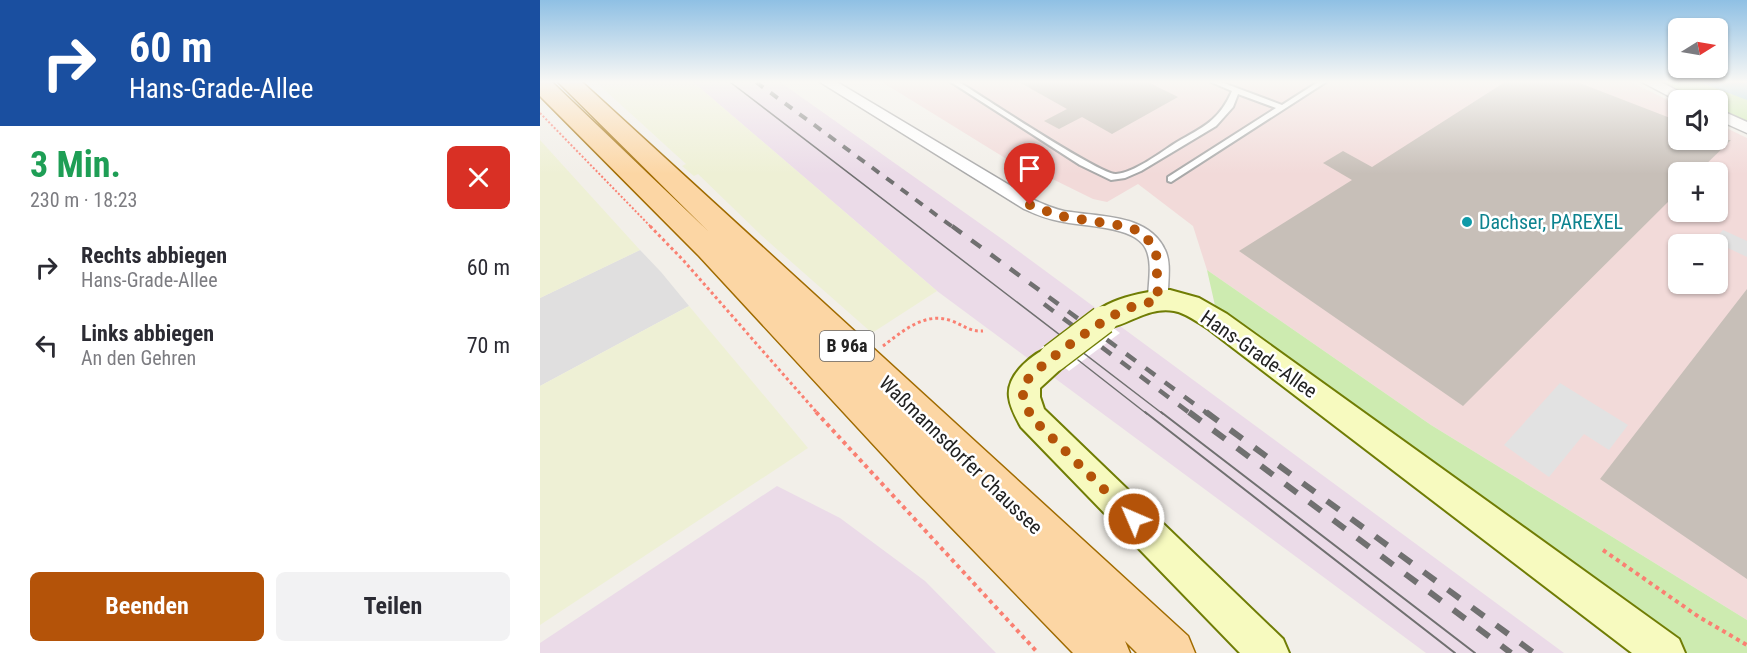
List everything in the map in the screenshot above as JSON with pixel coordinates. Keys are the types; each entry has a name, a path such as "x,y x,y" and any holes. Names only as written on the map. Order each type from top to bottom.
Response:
{"main road":[{"name":"Waßmannsdorfer Chaussee","path":"570,112 709,249 933,481 1106,653"},
{"name":"Waßmannsdorfer Chaussee","path":"601,112 1171,653"}],"street":[{"path":"877,112 1030,205 1060,216 1124,226 1142,232 1156,250 1158,300"},
{"path":"1728,119 1747,128"},
{"name":"Hans-Grade-Allee","path":"1269,653 1032,418 1022,398 1026,383 1053,358 1103,320 1128,308 1158,300 1180,302 1218,321 1665,653"}],"lane":[{"path":"1003,112 1083,163 1111,177 1122,176 1138,169 1213,124 1223,112"},
{"path":"1171,179 1275,112"}],"path":[{"path":"540,113 684,261 793,387 1038,653"},
{"path":"861,360 914,323 930,318 950,320 973,333 983,331"},
{"path":"1603,550 1699,617 1747,645"}],"shaded area":[{"path":"729,112 823,112 1002,239 1564,653 1426,653 937,291"},
{"path":"931,112 1668,112 1668,150 1728,150 1728,129 1747,138 1747,620 1431,425 1207,270 1193,226 1138,184 1107,202 1093,199 1022,164 1018,166"},
{"path":"1723,230 1747,241 1747,257 1728,248 1728,234 1719,234"},
{"path":"640,250 689,306 540,386 540,298"},
{"path":"1560,383 1628,425 1609,450 1584,434 1549,477 1504,445"},
{"path":"777,486 840,518 925,581 996,653 540,653 540,643"}],"green space":[{"path":"629,112 729,112 937,291 872,333 762,236 698,174 694,176 682,166 686,164"},
{"path":"1728,112 1747,112 1747,123 1728,114"},
{"path":"540,140 640,250 540,298"},
{"path":"1207,270 1431,425 1747,620 1747,653 1684,653 1216,310"},
{"path":"689,306 808,448 540,625 540,386"}],"pier":[{"path":"1092,312 1120,333 1069,371 1041,348"}],"building":[{"path":"1060,112 1150,112 1112,134 1082,117 1059,129 1044,121"},
{"name":"Dachser, PAREXEL","path":"1457,112 1656,112 1668,117 1668,150 1721,150 1708,162 1668,162 1668,202 1463,406 1239,251 1352,180 1323,163 1343,151 1372,167"},
{"path":"1747,289 1747,579 1600,479"}],"tram line":[{"path":"770,112 1163,414"},
{"path":"1078,360 1147,414"},
{"path":"1145,412 1455,653"},
{"path":"1161,412 1475,653"}],"railway":[{"path":"797,112 954,228"},
{"path":"952,226 1208,414"},
{"path":"1044,304 1191,414"},
{"path":"1189,412 1511,653"},
{"path":"1206,412 1534,653"}],"place":[{"name":"Dachser, PAREXEL","path":"1467,222"}],"route":[{"path":"1030,205 1060,216 1134,228 1150,240 1156,250 1158,300 1128,308 1103,320 1053,358 1026,383 1022,398 1032,418 1134,519"}]}
